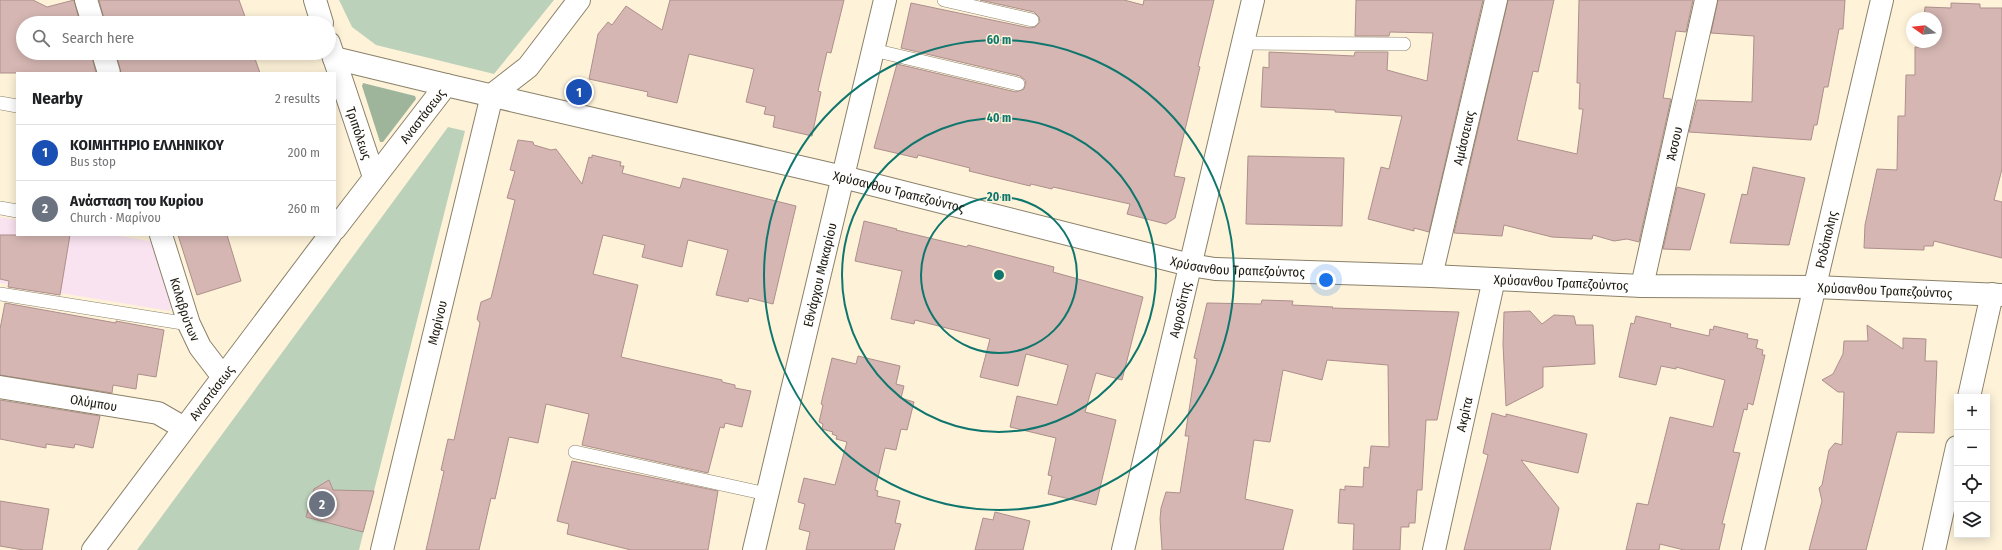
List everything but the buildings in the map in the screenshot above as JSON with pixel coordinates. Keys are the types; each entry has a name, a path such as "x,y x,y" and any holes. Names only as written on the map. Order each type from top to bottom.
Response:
{"street":[{"path":"86,0 91,16"},
{"path":"315,0 320,16"},
{"path":"492,95 528,67 579,0"},
{"name":"Εθνάρχου Μακαρίου","path":"754,550 885,0"},
{"name":"Αφροδίτης","path":"1123,550 1253,0"},
{"name":"Αμάσσειας","path":"1432,276 1496,0"},
{"name":"Άσσου","path":"1642,286 1706,0"},
{"name":"Ροδόπολης","path":"1753,550 1882,0"},
{"path":"336,52 446,85"},
{"path":"105,60 109,72"},
{"name":"Τριπόλεως","path":"334,60 374,177"},
{"name":"Αναστάσεως","path":"336,228 446,85 492,95"},
{"name":"Χρύσανθου Τραπεζούντος","path":"492,95 843,177 1190,265 1215,269 1432,276 1642,286 1815,287 1997,294"},
{"name":"Μαρίνου","path":"382,550 492,95"},
{"name":"Καλαβρύτων","path":"159,236 189,324 200,347 223,377"},
{"name":"Αναστάσεως","path":"93,550 329,236"},
{"name":"Ακρίτα","path":"1434,550 1494,279"},
{"path":"1970,394 1997,294"},
{"name":"Ολύμπου","path":"0,387 158,413 184,428"},
{"path":"1934,550 1954,461"}],"lane":[{"path":"944,0 1032,20"},
{"path":"1243,42 1404,44"},
{"path":"873,50 1018,84"},
{"path":"0,103 16,106"},
{"path":"0,208 16,211"},
{"path":"0,294 189,324"},
{"path":"575,452 767,494"}],"shaded area":[{"path":"0,217 16,220 16,236 119,236 156,242 173,300 170,311 0,283"}],"green space":[{"path":"339,0 554,0 494,74 376,45 352,27"},
{"path":"363,83 415,96 416,99 383,142 380,142 362,86"},
{"path":"448,127 465,131 359,550 137,550"}],"place":[{"name":"ΚΟΙΜΗΤΗΡΙΟ ΕΛΛΗΝΙΚΟΥ","path":"579,92"},
{"name":"Ανάσταση του Κυρίου","path":"322,504"}]}
